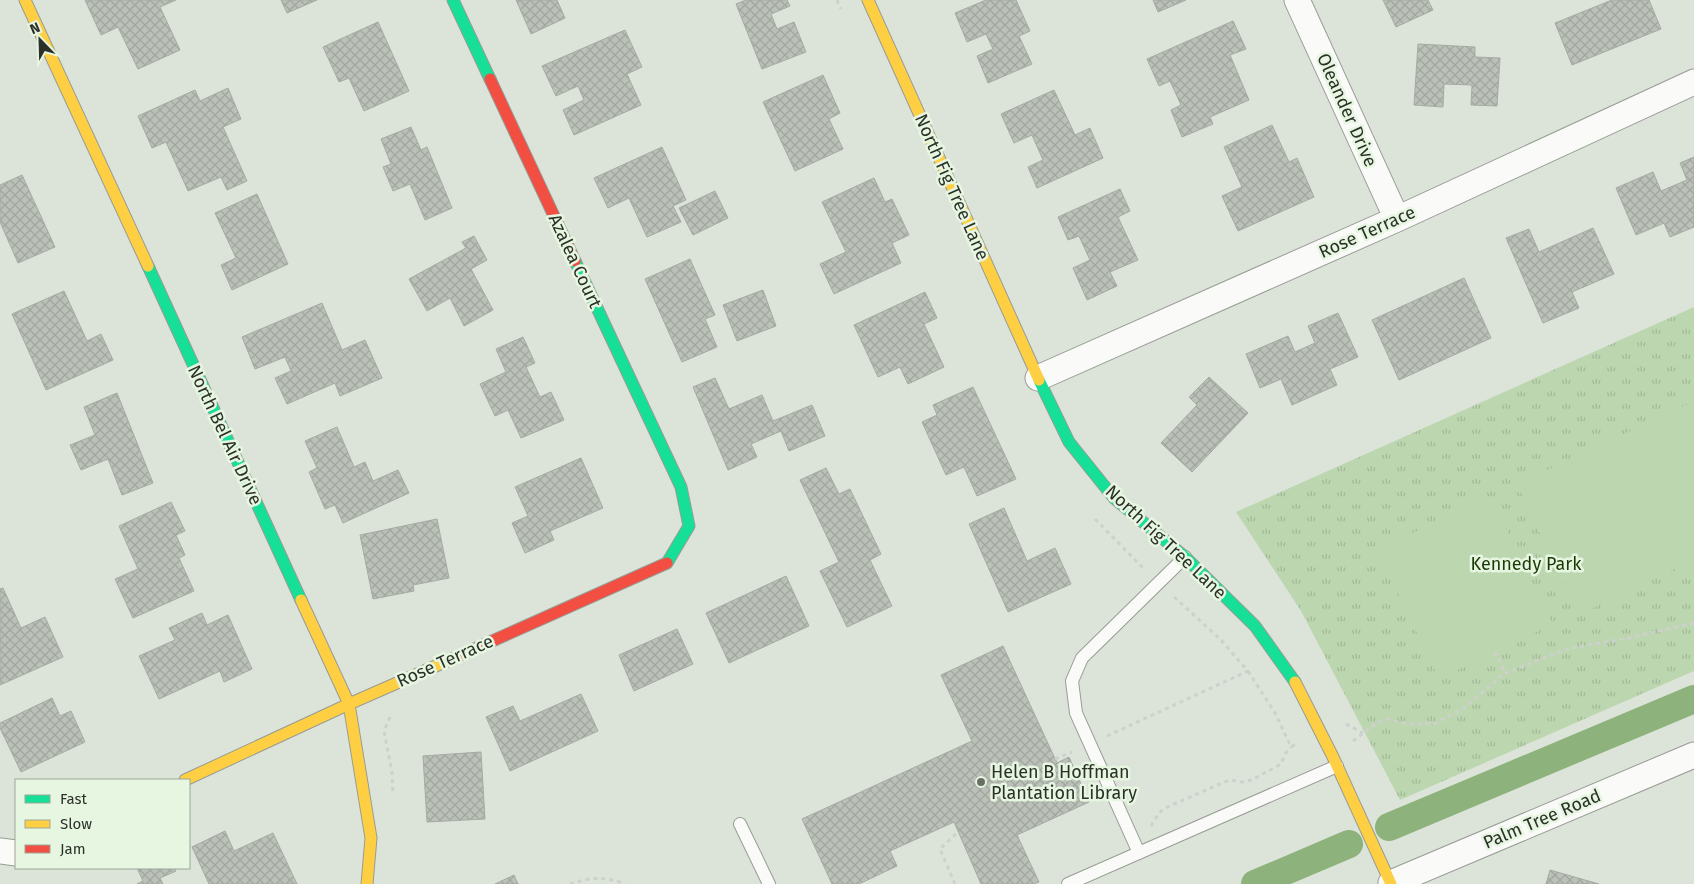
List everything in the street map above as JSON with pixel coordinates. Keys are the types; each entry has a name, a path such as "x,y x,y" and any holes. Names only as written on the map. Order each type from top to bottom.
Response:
{"street":[{"name":"North Bel Air Drive","path":"25,0 349,704 371,838 367,884"},
{"name":"Azalea Court","path":"453,0 681,487 689,526"},
{"name":"North Fig Tree Lane","path":"868,0 1038,378 1069,442 1114,498 1185,557 1255,626 1292,676 1335,761 1391,884"},
{"name":"Oleander Drive","path":"1297,0 1397,220"},
{"name":"Rose Terrace","path":"1038,378 1397,220 1694,82"},
{"name":"Rose Terrace","path":"187,779 349,704 668,563 689,526"},
{"name":"Palm Tree Road","path":"1391,884 1694,755"}],"lane":[{"path":"1139,853 1076,713 1072,681 1082,658 1185,557"},
{"path":"1068,884 1139,853 1335,761"},
{"path":"740,824 769,884"}],"path":[{"path":"1335,761 1375,724 1387,719 1409,724 1436,723 1464,708 1505,673 1570,648 1694,623"},
{"path":"1495,652 1505,673"},
{"path":"1248,671 1275,713 1291,747"},
{"path":"393,711 384,731 392,772 393,798"},
{"path":"1131,836 1150,828 1158,813 1165,808 1222,782 1252,780 1281,764 1285,754 1291,747 1304,739"},
{"path":"1055,759 1067,754"},
{"path":"955,884 940,849 958,832"},
{"path":"570,884 595,878 608,878 625,884"}],"green space":[{"name":"Kennedy Park","path":"1694,307 1694,671 1400,800 1301,611 1236,512"},
{"path":"1694,401 1694,560 1578,615 1517,484"},
{"path":"1490,496 1553,624 1439,679 1377,550"}],"building":[{"path":"85,0 176,0 160,7 180,50 138,69 118,27 101,35"},
{"path":"281,0 317,0 287,13"},
{"path":"516,0 557,0 565,18 531,34"},
{"path":"746,0 787,0 790,6 771,14 777,29 794,22 806,52 762,69 736,4"},
{"path":"986,0 1016,0 1030,31 1019,36 1032,64 988,83 977,56 993,49 986,34 967,42 955,13"},
{"path":"1153,0 1186,0 1158,12"},
{"path":"1383,0 1428,0 1433,10 1396,27"},
{"path":"1612,0 1649,0 1661,29 1572,65 1555,23"},
{"path":"1233,21 1246,49 1230,55 1249,100 1210,117 1213,124 1182,137 1171,110 1181,105 1170,81 1159,86 1147,59"},
{"path":"378,22 409,91 364,111 349,78 339,82 323,47"},
{"path":"625,30 642,67 627,74 641,105 574,135 563,110 584,100 578,86 556,96 542,66"},
{"path":"1418,44 1475,47 1475,57 1500,58 1497,106 1471,105 1472,85 1444,84 1443,107 1414,105"},
{"path":"823,75 840,113 829,119 843,149 795,171 763,102"},
{"path":"228,88 241,119 223,127 247,181 227,190 221,177 188,191 166,142 152,148 138,116 195,90 200,101"},
{"path":"1054,90 1075,135 1090,128 1103,158 1037,188 1028,167 1043,160 1032,135 1014,143 1001,114"},
{"path":"1272,125 1289,162 1297,158 1314,197 1238,231 1222,196 1242,187 1224,147"},
{"path":"411,127 421,150 427,147 452,208 425,220 410,184 393,191 383,167 391,164 381,139"},
{"path":"662,147 686,200 673,206 681,222 647,237 629,198 608,208 594,178"},
{"path":"1694,157 1694,227 1670,237 1664,223 1636,235 1616,188 1653,172 1661,191 1687,180 1680,163"},
{"path":"22,175 55,247 18,263 0,222 0,185"},
{"path":"874,178 885,202 892,199 909,235 892,243 901,263 834,294 820,264 846,252 822,202"},
{"path":"1120,189 1130,211 1118,217 1138,260 1110,272 1117,286 1087,300 1073,268 1090,260 1079,236 1068,240 1058,217"},
{"path":"715,191 728,218 693,235 679,208"},
{"path":"257,194 288,264 232,290 221,265 236,258 215,213"},
{"path":"1593,228 1614,274 1572,292 1579,308 1543,323 1506,238 1529,229 1539,252"},
{"path":"474,236 487,260 471,269 493,310 464,326 450,298 427,311 409,279 466,248 462,242"},
{"path":"690,259 715,315 705,319 717,347 682,362 645,279"},
{"path":"1464,278 1491,338 1399,380 1372,320"},
{"path":"763,290 776,326 737,341 723,305"},
{"path":"64,291 87,341 101,334 113,360 46,390 12,314"},
{"path":"925,292 937,318 924,324 944,367 908,384 900,367 878,377 854,325"},
{"path":"322,303 342,350 365,340 382,378 340,396 335,383 287,404 275,378 291,371 285,357 255,369 242,337"},
{"path":"1338,313 1358,357 1330,369 1337,385 1292,405 1281,379 1260,388 1246,354 1288,336 1295,352 1315,343 1308,326"},
{"path":"523,337 535,363 526,367 540,397 551,392 564,420 521,438 508,410 495,416 480,384 506,372 496,349"},
{"path":"1209,377 1248,413 1192,472 1161,443 1197,405 1189,397"},
{"path":"715,378 729,409 762,395 773,421 812,405 825,436 789,451 781,431 751,444 757,457 728,470 693,387"},
{"path":"973,387 1016,479 977,496 964,467 946,475 922,422 937,415 933,405"},
{"path":"117,393 153,483 122,495 108,459 81,470 70,445 95,435 84,407"},
{"path":"337,427 354,467 365,462 373,481 398,470 409,493 343,523 335,505 325,509 309,472 317,468 305,441"},
{"path":"581,458 603,508 550,531 554,540 525,553 512,523 528,516 515,487"},
{"path":"826,468 839,494 850,489 881,554 870,560 892,606 847,627 820,571 839,562 800,480"},
{"path":"171,502 185,531 176,535 185,555 179,558 194,591 133,618 115,579 138,569 119,526"},
{"path":"1004,508 1027,561 1055,548 1071,584 1008,612 969,524"},
{"path":"437,519 449,578 413,585 414,591 373,599 360,535"},
{"path":"786,576 809,626 729,663 706,613"},
{"path":"3,588 21,628 45,617 63,657 0,685 0,589"},
{"path":"202,613 207,625 228,615 252,669 224,682 220,671 159,699 139,656 175,640 169,628"},
{"path":"677,629 693,664 634,691 619,655"},
{"name":"Helen B Hoffman Plantation Library","path":"1003,646 1057,763 1069,757 1089,802 1017,835 1039,882 1033,884 981,884 954,822 890,851 897,866 859,884 832,884 802,819 972,741 941,675"},
{"path":"581,694 598,731 510,771 486,717 513,706 520,721"},
{"path":"52,698 60,716 71,711 85,742 21,772 0,728 0,723"},
{"path":"481,752 485,819 427,822 423,756"},
{"path":"225,831 234,851 273,833 297,884 209,884 192,847"},
{"path":"137,869 175,869 176,871 160,878 163,884 137,884 143,881"},
{"path":"1550,870 1599,884 1546,884"},
{"path":"514,875 518,884 495,884"}],"waterway":[{"path":"1389,827 1694,699"},
{"path":"1255,884 1349,844"}],"traffic: fast":[{"path":"453,0 490,79"},
{"path":"575,261 681,487 689,526 667,563"},
{"path":"148,266 301,600"},
{"path":"1039,380 1069,442 1114,498 1185,557 1255,626 1295,682"}],"traffic: slow":[{"path":"25,0 148,266"},
{"path":"868,0 1039,380"},
{"path":"301,600 349,704 371,838 367,884"},
{"path":"187,779 349,704 463,654"},
{"path":"1295,682 1333,757 1391,884"}],"traffic: jam":[{"path":"490,79 575,261"},
{"path":"463,654 667,563"}],"place":[{"name":"Helen B Hoffman Plantation Library","path":"981,782"}]}
